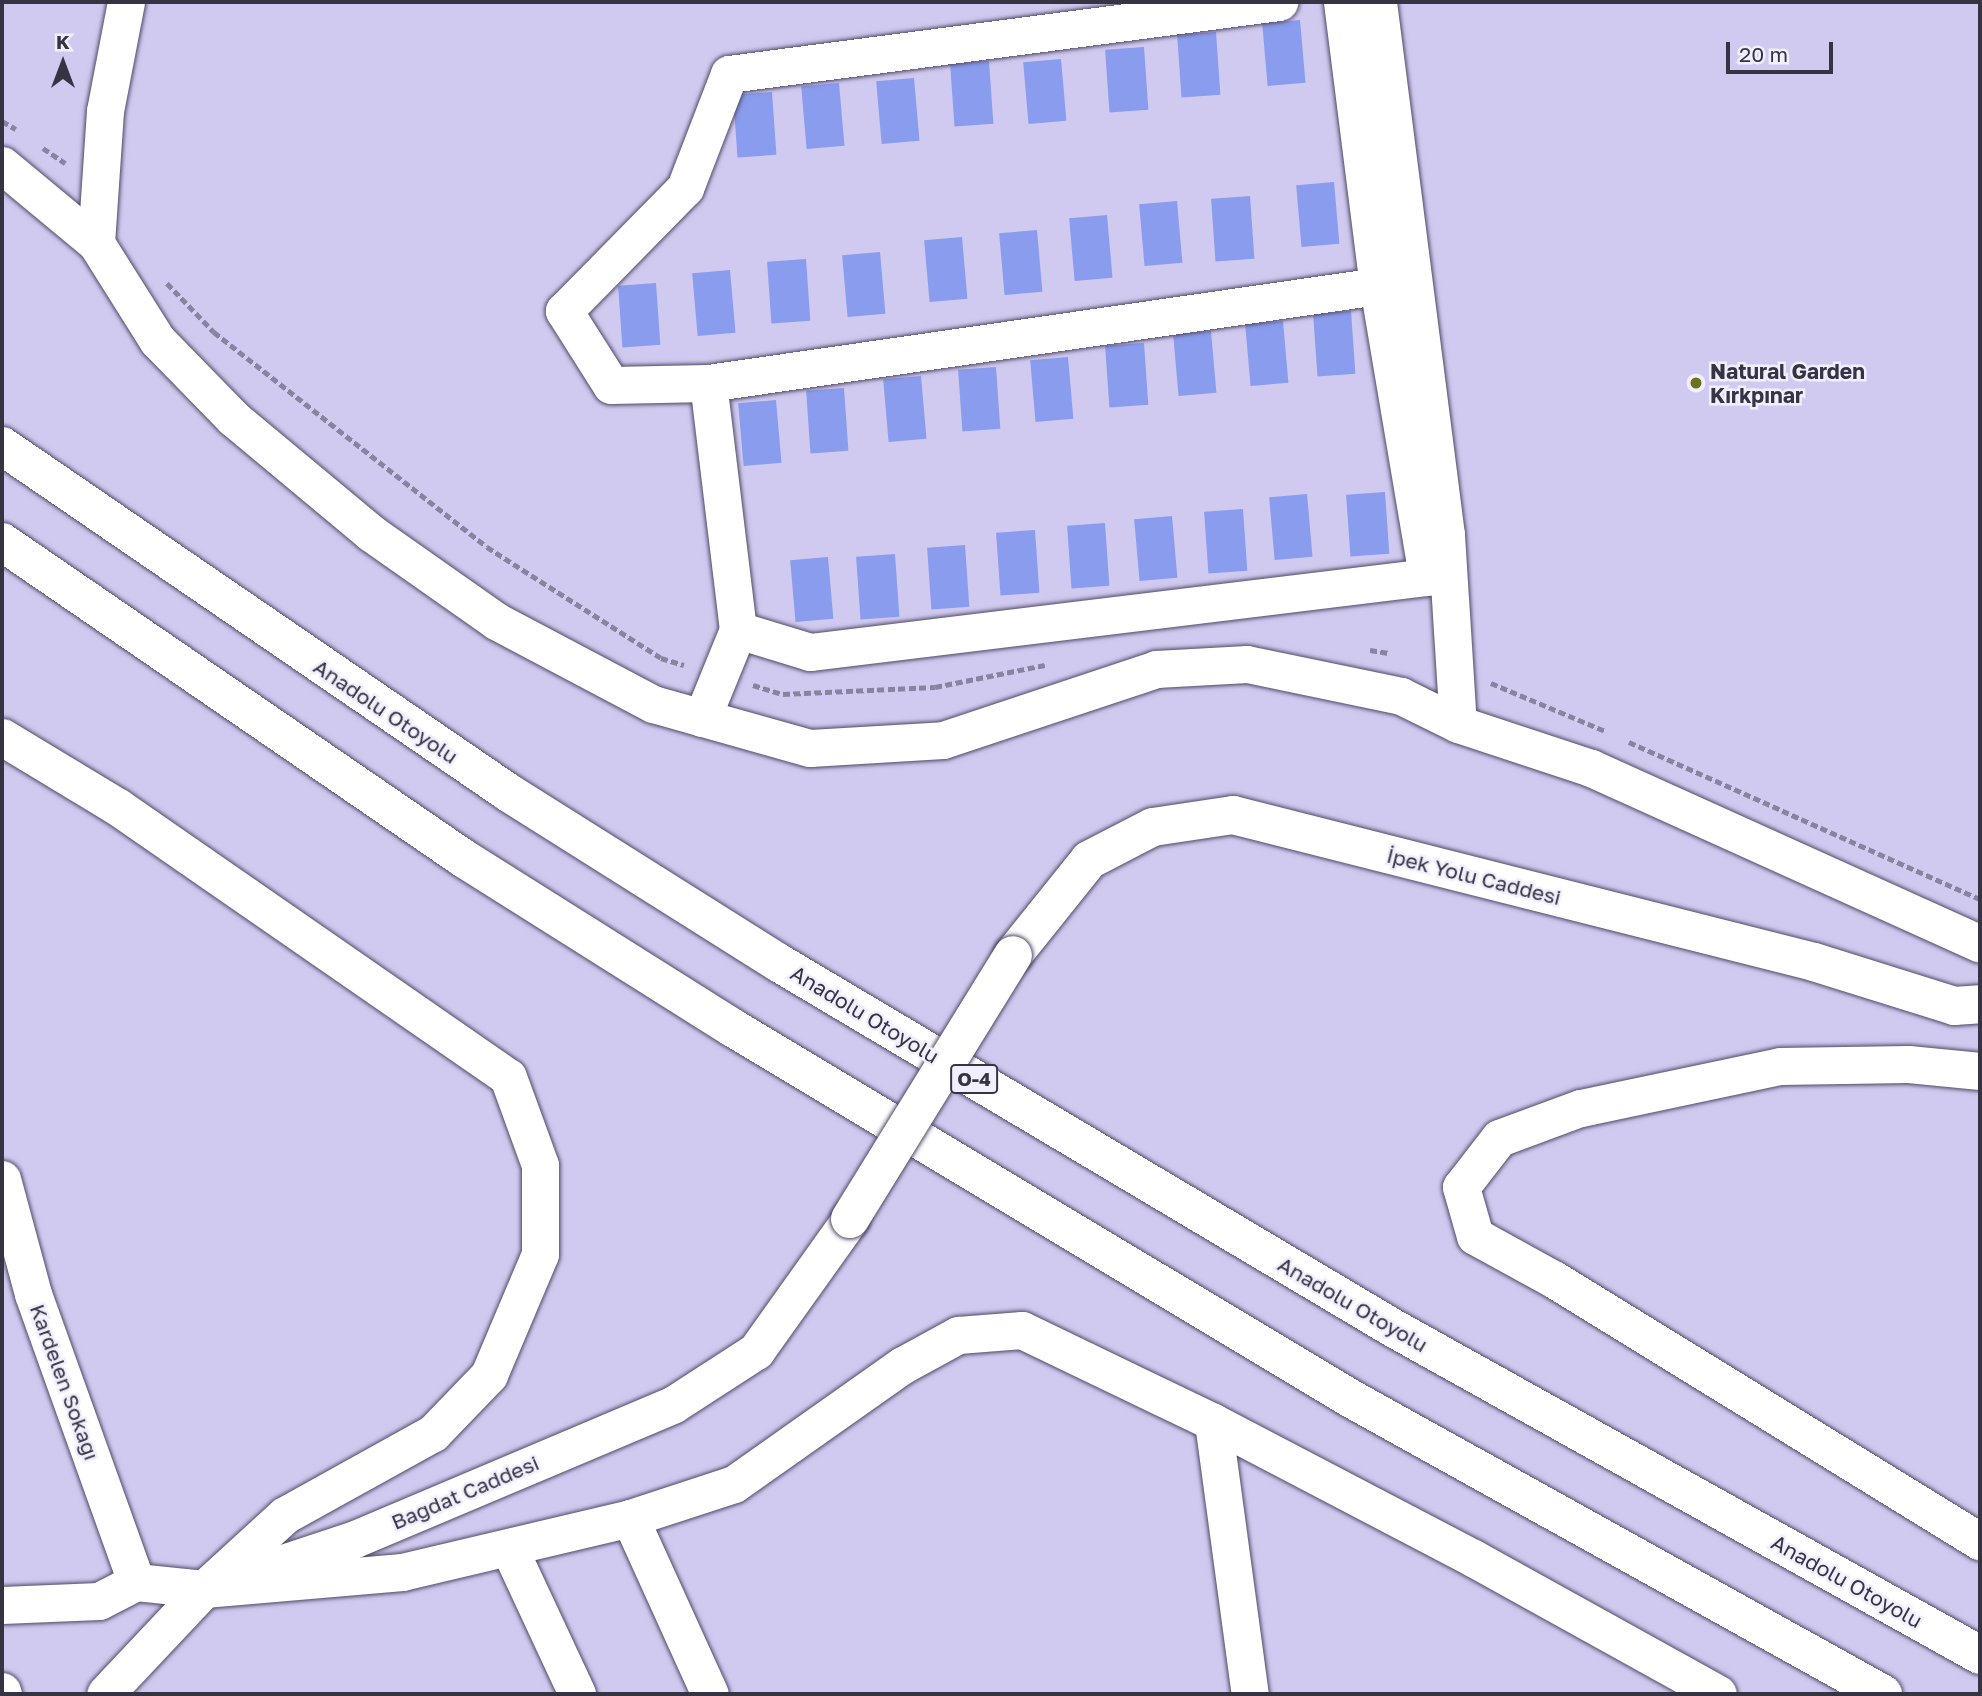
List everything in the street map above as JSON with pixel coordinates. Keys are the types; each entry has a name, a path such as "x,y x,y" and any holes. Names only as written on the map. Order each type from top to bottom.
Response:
{"main road":[{"name":"Anadolu Otoyolu","path":"2,446 509,793 779,963 1393,1328 1980,1655"},
{"path":"2,542 463,858 733,1028 1348,1397 1883,1694"},
{"name":"İpek Yolu Caddesi","path":"850,1219 1013,955 1089,860 1153,827 1233,815 1814,962 1954,1006 1980,1004"}],"street":[{"path":"96,243 105,111 126,2"},
{"path":"1279,2 729,74 685,188 564,311 611,384 708,383 1378,286"},
{"path":"738,630 810,652 1427,577 1378,286 1342,2"},
{"path":"1378,2 1446,535 1458,724"},
{"path":"2,164 96,243 157,340 233,418 371,534 496,621 653,704 810,748 943,740 1156,670 1247,664 1401,696 1458,724 1591,768 1980,944"},
{"path":"702,718 738,630 708,383"},
{"path":"2,737 118,807 508,1077 540,1165 540,1254 489,1375 433,1433 285,1516 204,1589 105,1694"},
{"path":"1980,1071 1908,1064 1780,1066 1580,1108 1499,1138 1461,1187 1475,1236 1555,1280 1980,1541"},
{"name":"Kardelen Sokağı","path":"2,1179 33,1294 136,1582"},
{"name":"Bağdat Caddesi","path":"136,1582 204,1589 355,1538 674,1404 756,1351 850,1219"},
{"path":"204,1589 401,1572 510,1550 630,1518 734,1483 903,1365 958,1335 1022,1330 1213,1422 1473,1558 1718,1694"},
{"path":"1213,1422 1250,1694"},
{"path":"630,1518 710,1694"},
{"path":"510,1550 577,1694"},
{"path":"2,1605 99,1601 136,1582"}],"path":[{"path":"157,272 214,332 486,547 661,658"},
{"path":"1503,687 1867,844 1980,899"}],"building":[{"path":"1300,20 1305,83 1268,86 1262,23"},
{"path":"1216,32 1220,95 1181,98 1177,35"},
{"path":"1144,47 1148,110 1109,113 1105,50"},
{"path":"1061,59 1066,121 1029,124 1023,62"},
{"path":"989,61 993,124 954,127 950,64"},
{"path":"914,78 919,141 882,144 876,81"},
{"path":"839,83 844,146 807,149 801,86"},
{"path":"772,92 776,155 737,158 733,95"},
{"path":"1334,182 1339,244 1302,247 1296,185"},
{"path":"1250,196 1254,259 1215,262 1211,199"},
{"path":"1177,201 1182,263 1145,266 1139,204"},
{"path":"1107,215 1112,278 1075,281 1069,218"},
{"path":"1037,230 1042,292 1005,295 999,233"},
{"path":"962,237 967,299 930,302 924,240"},
{"path":"880,252 885,314 848,317 842,255"},
{"path":"806,259 810,321 771,324 767,262"},
{"path":"730,270 735,333 698,336 692,273"},
{"path":"656,283 660,345 622,347 618,286"},
{"path":"1351,311 1355,374 1317,376 1313,314"},
{"path":"1283,321 1288,383 1251,386 1245,324"},
{"path":"1211,331 1216,393 1179,396 1173,334"},
{"path":"1144,343 1148,405 1109,408 1105,346"},
{"path":"1068,357 1073,419 1036,422 1030,360"},
{"path":"996,367 1000,429 962,431 958,370"},
{"path":"921,376 926,439 889,442 883,379"},
{"path":"844,388 848,451 810,453 806,391"},
{"path":"776,400 781,463 744,466 738,403"},
{"path":"1385,492 1389,554 1350,557 1346,495"},
{"path":"1307,494 1312,557 1275,560 1269,497"},
{"path":"1243,509 1247,571 1208,574 1204,512"},
{"path":"1172,516 1177,578 1140,581 1134,519"},
{"path":"1105,523 1109,586 1071,588 1067,526"},
{"path":"1035,530 1039,593 1000,596 996,533"},
{"path":"965,545 969,607 931,609 927,548"},
{"path":"895,554 899,617 860,620 856,557"},
{"path":"828,557 833,619 796,622 790,560"}],"place":[{"name":"Natural Garden Kırkpınar","path":"1696,383"}]}
